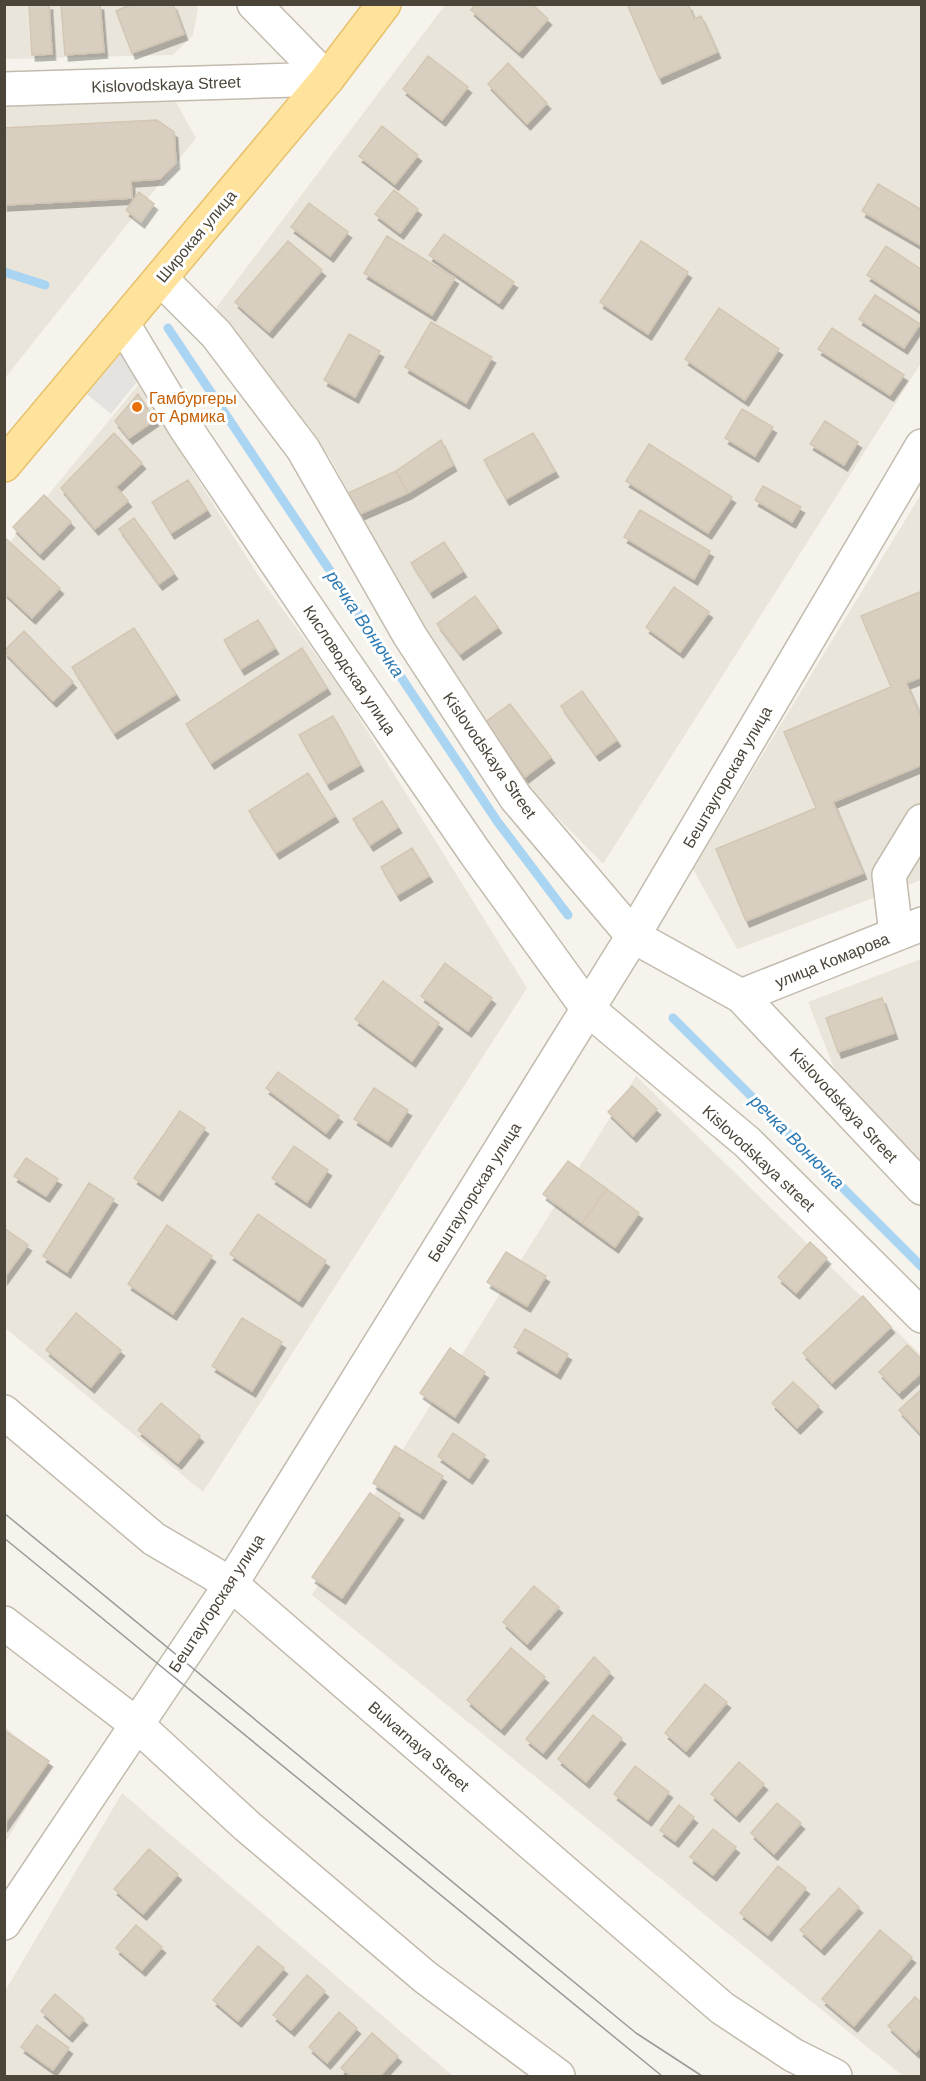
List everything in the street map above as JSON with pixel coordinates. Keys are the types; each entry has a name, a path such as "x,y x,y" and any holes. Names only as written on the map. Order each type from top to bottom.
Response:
{"main road":[{"name":"Широкая улица","path":"4,465 327,79 384,4"}],"street":[{"path":"254,4 327,79"},
{"name":"Kislovodskaya Street","path":"4,89 327,79"},
{"name":"Kislovodskaya Street","path":"161,279 216,334 303,449 410,636 516,798 633,936 741,996 921,1188"},
{"name":"Кисловодская улица","path":"123,324 185,427 311,614 476,854 588,1009"},
{"name":"Бештаугорская улица","path":"4,1923 231,1584 588,1009 921,446"},
{"path":"909,929 889,875 921,821"},
{"name":"улица Комарова","path":"741,996 909,929"},
{"name":"Kislovodskaya street","path":"588,1009 747,1142 921,1316"},
{"name":"Bulvarnaya Street","path":"4,1412 154,1539 231,1584 722,2008 793,2055 836,2076"},
{"path":"4,1623 136,1724 247,1826 425,1977 558,2076"}],"shaded area":[{"path":"196,4 198,9 193,35 173,55 5,59 4,5"},
{"path":"445,5 921,5 921,363 603,864 536,796 413,610 329,456 216,308"},
{"path":"172,95 196,138 5,378 5,101"},
{"path":"124,350 146,371 111,414 87,394"},
{"path":"138,385 258,575 343,692 527,988 203,1492 5,1328 5,548"},
{"path":"921,494 921,880 737,949 693,869"},
{"path":"921,959 921,1174 845,1096 808,1002"},
{"path":"636,1076 921,1355 921,2076 903,2076 312,1595"},
{"path":"5,1727 52,1766 5,1843"},
{"path":"122,1793 453,2076 5,2076 5,1991"}],"building":[{"path":"49,4 52,54 32,55 29,5"},
{"path":"61,4 100,4 104,52 65,55"},
{"path":"132,4 173,4 184,34 132,53 116,11"},
{"path":"476,4 532,4 548,19 519,52 471,10"},
{"path":"627,4 688,4 694,19 701,16 717,52 659,78"},
{"path":"428,56 468,87 442,120 403,89"},
{"path":"508,63 547,103 527,124 488,84"},
{"path":"157,120 174,132 176,163 160,179 131,181 132,198 4,205 4,128"},
{"path":"382,126 418,155 395,184 359,156"},
{"path":"878,184 922,210 922,246 862,211"},
{"path":"394,190 418,209 400,233 375,214"},
{"path":"139,192 154,204 141,222 126,210"},
{"path":"309,203 348,232 330,256 291,227"},
{"path":"444,234 514,282 499,303 429,255"},
{"path":"387,236 455,278 432,315 364,273"},
{"path":"288,241 322,270 269,332 235,302"},
{"path":"641,241 688,272 648,334 600,302"},
{"path":"886,246 922,270 922,311 867,275"},
{"path":"875,295 920,324 904,348 859,319"},
{"path":"719,308 779,349 745,400 685,359"},
{"path":"431,322 492,357 466,403 405,367"},
{"path":"832,328 904,375 890,395 818,349"},
{"path":"349,334 380,351 355,397 324,380"},
{"name":"Гамбургеры от Армика","path":"138,394 155,420 129,438 115,421"},
{"path":"742,409 773,427 755,456 725,438"},
{"path":"825,421 858,442 844,465 810,444"},
{"path":"114,433 142,463 116,487 128,501 95,529 61,488"},
{"path":"533,433 555,471 506,499 484,460"},
{"path":"441,440 453,465 408,493 396,471"},
{"path":"649,444 732,497 708,533 626,481"},
{"path":"396,471 408,493 360,514 348,493"},
{"path":"188,480 207,510 171,533 152,502"},
{"path":"763,486 801,507 792,522 755,500"},
{"path":"44,495 71,522 40,554 13,527"},
{"path":"640,510 710,551 694,579 624,537"},
{"path":"134,518 174,573 159,584 119,529"},
{"path":"5,538 60,588 32,618 4,592"},
{"path":"444,542 463,571 430,592 411,563"},
{"path":"674,587 709,612 680,652 646,627"},
{"path":"922,591 922,677 906,683 922,720 922,765 833,802 863,873 746,921 716,849 816,808 784,732 891,687 861,616"},
{"path":"475,596 498,627 460,654 437,624"},
{"path":"258,620 275,648 241,669 224,640"},
{"path":"134,628 176,694 114,733 72,667"},
{"path":"24,631 73,682 53,701 4,651"},
{"path":"302,648 327,688 211,763 186,724"},
{"path":"582,691 617,740 596,755 561,706"},
{"path":"510,704 551,757 525,777 484,723"},
{"path":"333,716 360,765 327,784 299,735"},
{"path":"308,773 335,816 276,853 249,811"},
{"path":"382,801 398,827 370,845 353,819"},
{"path":"412,848 429,876 397,895 381,867"},
{"path":"445,963 492,998 468,1031 421,996"},
{"path":"383,981 439,1023 412,1061 355,1019"},
{"path":"882,998 894,1033 838,1052 826,1018"},
{"path":"278,1072 339,1116 326,1133 266,1088"},
{"path":"632,1086 657,1109 633,1136 608,1112"},
{"path":"374,1088 408,1110 388,1141 354,1119"},
{"path":"180,1111 205,1128 159,1195 134,1178"},
{"path":"294,1146 328,1170 307,1202 272,1178"},
{"path":"26,1158 58,1179 46,1196 14,1176"},
{"path":"568,1161 607,1189 582,1223 543,1194"},
{"path":"89,1183 114,1199 67,1272 43,1256"},
{"path":"607,1189 639,1213 615,1247 582,1223"},
{"path":"258,1214 326,1261 299,1301 230,1254"},
{"path":"167,1225 212,1256 173,1314 128,1284"},
{"path":"4,1228 28,1245 4,1278"},
{"path":"810,1242 827,1258 796,1293 778,1277"},
{"path":"506,1252 546,1276 527,1306 487,1282"},
{"path":"863,1296 891,1327 832,1383 803,1353"},
{"path":"76,1313 121,1350 91,1387 46,1350"},
{"path":"242,1318 282,1342 252,1391 212,1366"},
{"path":"525,1329 568,1354 557,1373 514,1347"},
{"path":"907,1345 922,1360 922,1372 899,1393 879,1372"},
{"path":"450,1348 485,1372 455,1417 420,1393"},
{"path":"793,1382 819,1406 797,1428 772,1403"},
{"path":"922,1389 922,1435 899,1410"},
{"path":"161,1403 200,1436 178,1463 138,1430"},
{"path":"453,1433 485,1455 469,1478 438,1456"},
{"path":"395,1446 443,1476 420,1513 373,1483"},
{"path":"370,1493 400,1514 342,1598 312,1577"},
{"path":"534,1586 559,1607 527,1644 503,1622"},
{"path":"511,1648 545,1677 501,1729 467,1700"},
{"path":"594,1657 610,1672 543,1753 526,1739"},
{"path":"705,1684 727,1702 686,1751 665,1733"},
{"path":"593,1715 622,1738 586,1782 558,1759"},
{"path":"4,1730 49,1761 4,1825"},
{"path":"739,1762 764,1784 736,1816 711,1794"},
{"path":"635,1766 669,1792 648,1820 614,1794"},
{"path":"777,1803 801,1823 774,1854 751,1833"},
{"path":"679,1805 694,1817 675,1841 660,1830"},
{"path":"713,1829 736,1847 713,1875 690,1857"},
{"path":"149,1849 178,1874 143,1914 114,1889"},
{"path":"778,1866 806,1888 768,1935 740,1913"},
{"path":"839,1888 859,1907 821,1949 800,1930"},
{"path":"136,1925 162,1947 142,1970 116,1948"},
{"path":"880,1930 912,1957 854,2026 822,1999"},
{"path":"258,1946 284,1968 238,2021 213,2000"},
{"path":"307,1975 325,1991 291,2030 273,2015"},
{"path":"55,1994 84,2019 69,2036 41,2011"},
{"path":"915,1997 922,2003 922,2045 916,2052 888,2026"},
{"path":"339,2012 357,2028 327,2063 309,2047"},
{"path":"37,2025 69,2048 53,2070 21,2047"},
{"path":"372,2033 398,2056 380,2076 351,2076 341,2068"}],"waterway":[{"name":"речка Вонючка","path":"4,272 45,285"},
{"name":"речка Вонючка","path":"168,328 497,821 568,915"},
{"name":"речка Вонючка","path":"673,1018 922,1267"}],"tram line":[{"path":"4,1513 636,2033 702,2076"},
{"path":"4,1538 662,2076"}],"place":[{"name":"Гамбургеры от Армика","path":"137,407"}]}
